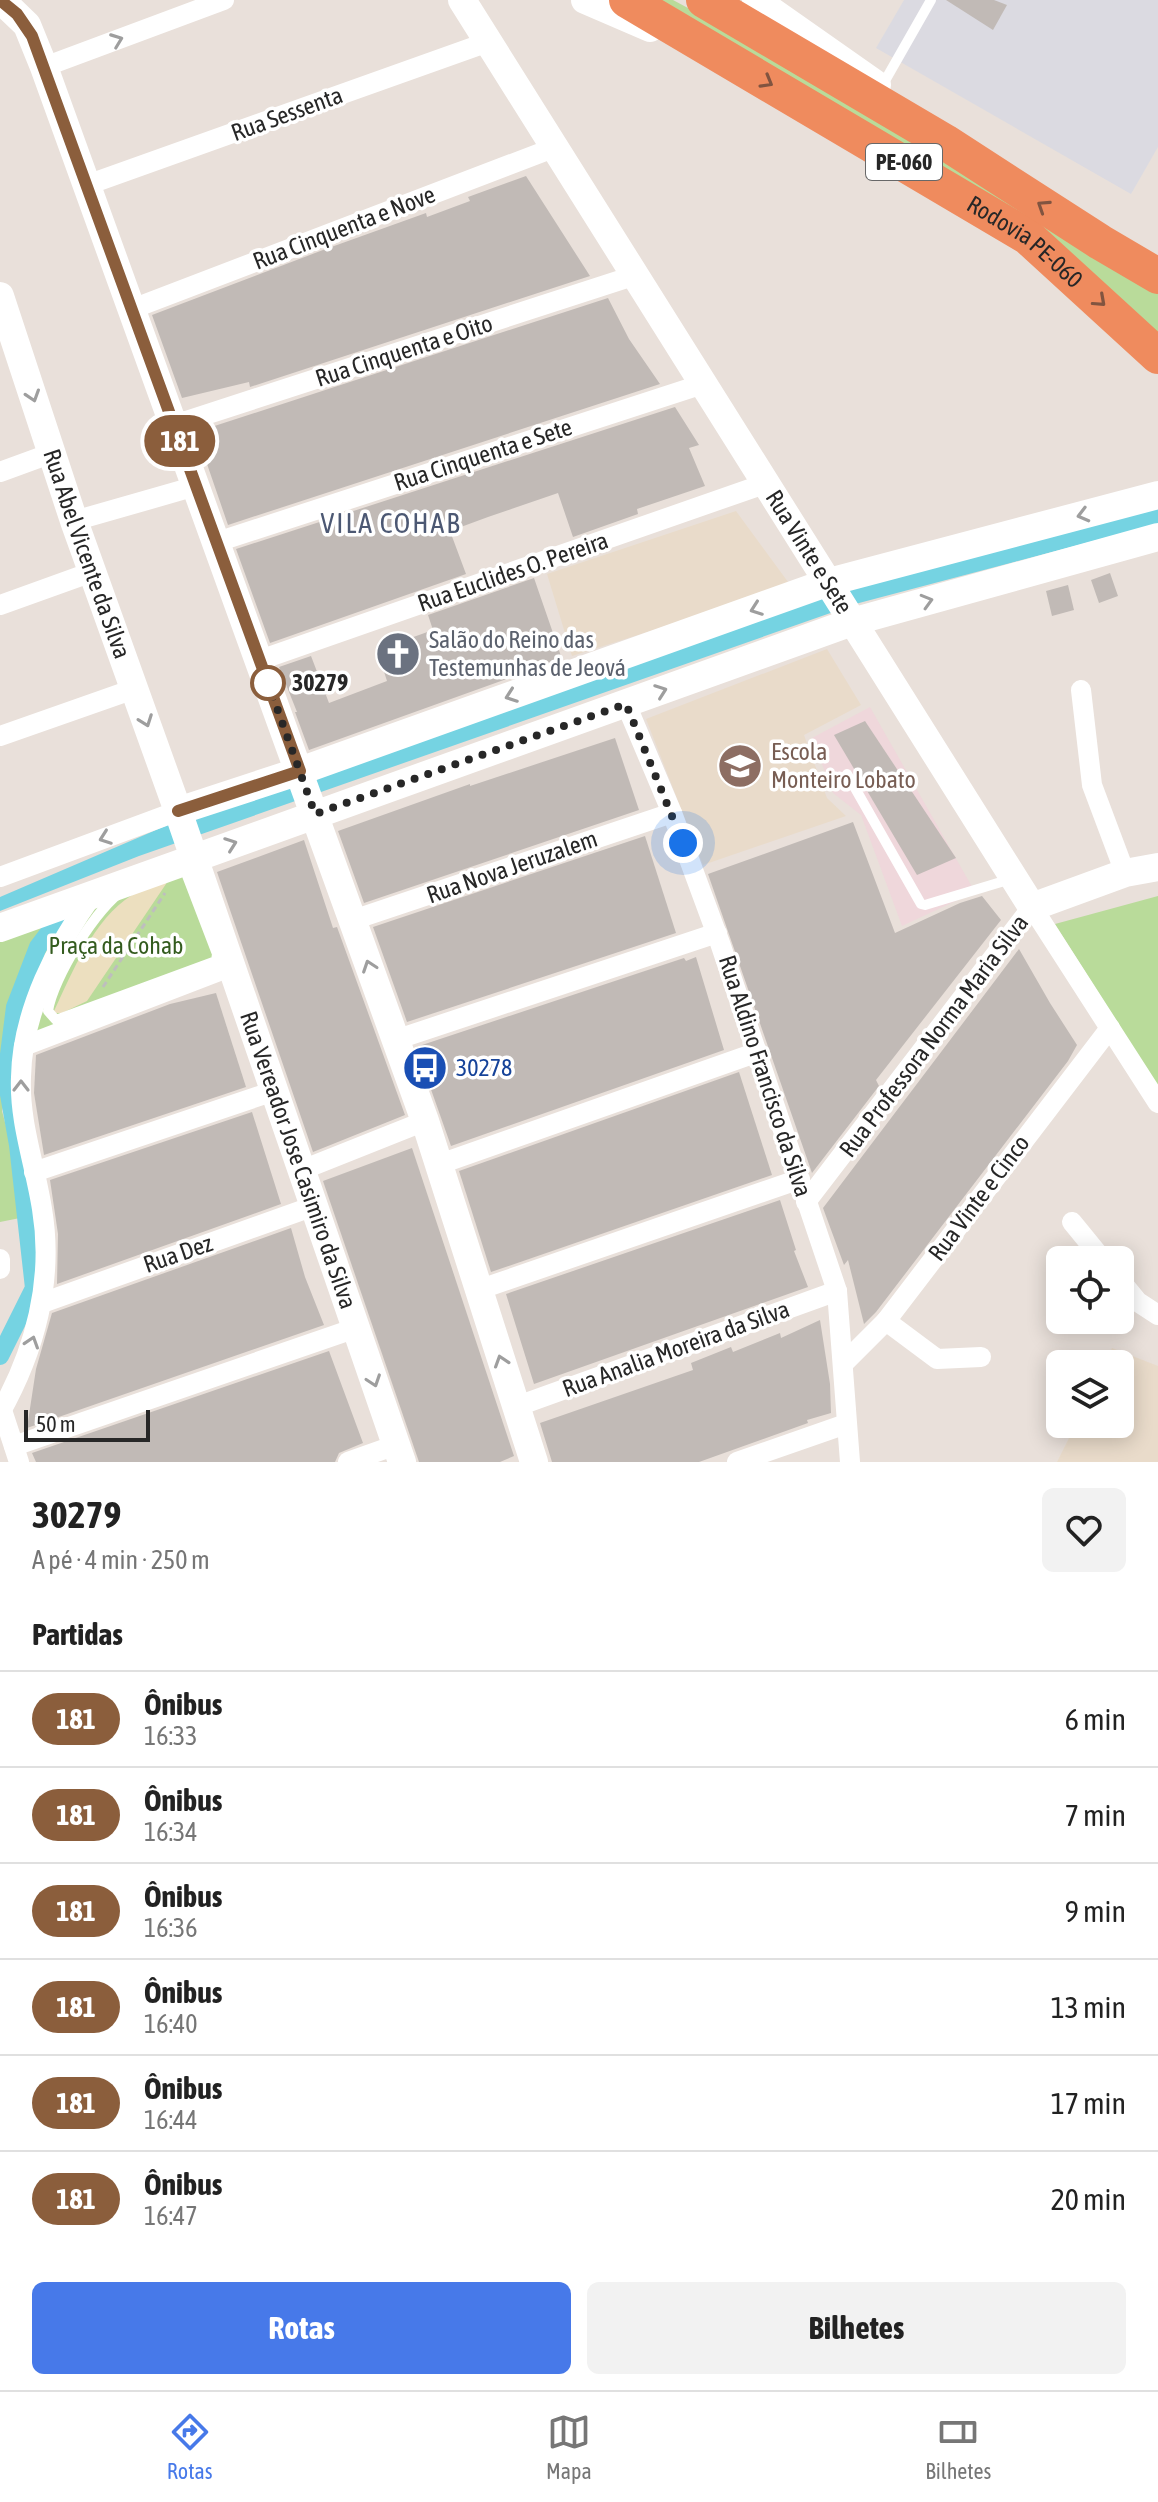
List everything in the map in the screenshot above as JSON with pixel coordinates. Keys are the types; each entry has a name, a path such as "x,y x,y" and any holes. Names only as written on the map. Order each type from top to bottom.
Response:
{"highway":[{"name":"Rodovia PE-060","path":"627,0 1028,237 1158,356"},
{"name":"Rodovia PE-060","path":"704,0 945,142 1100,242 1158,275"}],"street":[{"path":"1,0 27,25 44,67 425,1121 534,1462"},
{"path":"44,67 224,0"},
{"name":"Rua Vinte e Sete","path":"462,0 1013,879 1158,1103"},
{"name":"PE-060","path":"585,0 729,61"},
{"name":"PE-060","path":"756,0 881,87 945,142"},
{"name":"Rua Sessenta","path":"87,185 488,42"},
{"name":"Rua Cinquenta e Nove","path":"132,309 556,147"},
{"name":"Rua Cinquenta e Oito","path":"174,425 633,276"},
{"name":"Rua Abel Vicente da Silva","path":"0,296 7,341 52,453 184,840"},
{"name":"Rua Cinquenta e Sete","path":"217,542 703,384"},
{"path":"0,472 52,453"},
{"name":"Rua Euclides O. Pereira","path":"260,660 767,483"},
{"path":"74,521 196,486"},
{"path":"0,928 94,893 184,840 306,790 840,601 1158,495"},
{"path":"0,877 184,840 306,790 626,704 840,601 1158,537"},
{"path":"0,605 92,572"},
{"path":"0,736 134,689"},
{"path":"1081,690 1092,785 1125,873"},
{"name":"Rua Aldino Francisco da Silva","path":"626,704 672,813 717,933 837,1291 850,1462"},
{"name":"Rua Nova Jeruzalem","path":"353,920 672,813"},
{"name":"Rua Vereador Jose Casimiro da Silva","path":"184,840 399,1454"},
{"path":"1032,907 1125,873 1158,867"},
{"path":"94,893 72,925 52,966 36,1002 24,1046 21,1100 45,1236 42,1303 28,1354 1,1411 16,1454 356,1328"},
{"name":"Rua Professora Norma Maria Silva","path":"806,1202 1032,907"},
{"path":"395,1040 717,933"},
{"path":"24,1046 230,967"},
{"name":"Rua Vinte e Cinco","path":"843,1364 886,1321 1110,1028"},
{"path":"440,1164 758,1052"},
{"path":"34,1172 274,1091"},
{"path":"302,1170 425,1121"},
{"path":"478,1290 800,1179"},
{"name":"Rua Dez","path":"42,1303 314,1206"},
{"path":"1072,1222 1092,1246"},
{"path":"0,1259 0,1269"},
{"name":"Rua Analia Moreira da Silva","path":"515,1407 837,1291"},
{"path":"1134,1297 1158,1315"},
{"path":"886,1321 937,1359 981,1357"},
{"path":"737,1462 846,1424"},
{"path":"348,1462 399,1454"}],"lane":[{"path":"881,87 931,0"},
{"path":"847,774 921,904 1013,879"},
{"path":"184,840 186,873 218,956 216,961 56,1020 48,1011 60,974 89,928 123,890 184,840"}],"path":[{"path":"90,1007 184,840"}],"shaded area":[{"path":"904,0 1158,0 1158,147 1131,194 876,48"},
{"path":"736,511 791,586 572,656 547,574"},
{"name":"Escola Monteiro Lobato","path":"827,649 861,705 804,735 827,798 846,816 703,865 646,719"},
{"path":"870,707 975,892 902,926 861,815 833,793 812,738"},
{"path":"1134,1357 1158,1366 1158,1462 1057,1462 1069,1438 1134,1438"}],"green space":[{"path":"649,0 673,0 783,59 1158,292 1158,336"},
{"name":"Praça da Cohab","path":"182,862 223,959 19,1041 2,1111 30,1216 0,1222 0,936"},
{"path":"1158,896 1158,1087 1055,924"}],"sand":[{"path":"168,881 87,1001 56,1013 54,1011 77,963 106,918 136,893"}],"water":[{"path":"1158,507 1158,524 859,603 139,856 0,911 0,897 170,824 820,596"}],"building":[{"path":"946,0 994,0 1007,5 993,30"},
{"path":"526,176 590,276 250,387 249,382 182,398 152,315 426,213 427,217 470,201 468,197"},
{"path":"608,298 629,339 660,384 228,525 196,432"},
{"path":"675,407 699,445 689,448 705,486 637,509 638,514 573,537 558,493 488,517 450,531 466,574 270,643 236,549"},
{"path":"1110,573 1118,596 1099,603 1091,580"},
{"path":"534,578 562,659 309,750 279,667 311,656 329,703 387,681 377,650 433,630 428,615"},
{"path":"1068,585 1074,610 1052,616 1046,591"},
{"path":"865,721 956,858 917,875 834,735"},
{"path":"615,738 639,810 364,903 338,831 470,784"},
{"path":"853,822 895,933 982,896 1001,920 876,1080 879,1086 812,1173 708,874"},
{"path":"645,836 676,933 407,1022 373,927"},
{"path":"304,840 333,928 337,927 405,1115 313,1152 217,872"},
{"path":"1019,949 1077,1045 1068,1061 864,1324 848,1260 844,1265 823,1208"},
{"path":"696,957 724,1050 451,1146 416,1047 684,958 686,961"},
{"path":"216,993 246,1087 44,1155 34,1093 36,1055 170,1004"},
{"path":"739,1072 772,1175 491,1272 459,1171"},
{"path":"252,1112 281,1204 57,1284 58,1234 50,1180"},
{"path":"412,1148 514,1456 500,1462 419,1462 323,1181"},
{"path":"780,1200 808,1287 534,1384 506,1294"},
{"path":"291,1228 305,1277 324,1325 27,1428 36,1369 52,1313"},
{"path":"820,1320 830,1384 831,1413 699,1462 552,1462 540,1423 693,1370 691,1363 731,1347 733,1352 780,1333 781,1338"},
{"path":"329,1351 363,1443 339,1453 335,1462 36,1462 32,1453"}],"waterway":[{"path":"0,1356 34,1288 18,1145 6,1078 15,1007 38,947 60,918"}],"bus line":[{"name":"181","path":"0,0 27,25 32,36 300,771 178,811"}],"place":[{"name":"Salão do Reino das Testemunhas de Jeová","path":"398,654"},
{"name":"30279","path":"268,683"},
{"name":"Escola Monteiro Lobato","path":"740,766"},
{"name":"30278","path":"425,1068"}],"district":[{"name":"VILA COHAB","path":"391,523"}],"route":[{"path":"268,683 315,814 626,704 683,843"}]}
